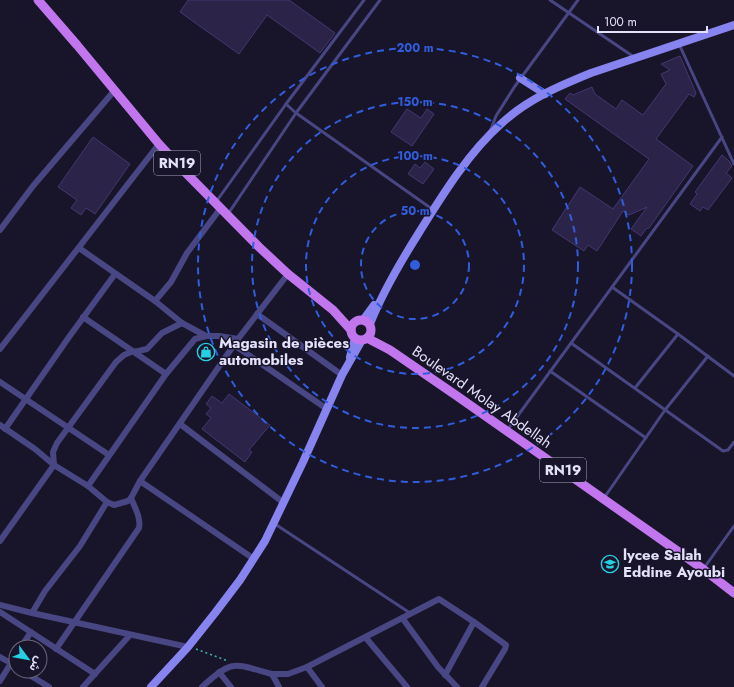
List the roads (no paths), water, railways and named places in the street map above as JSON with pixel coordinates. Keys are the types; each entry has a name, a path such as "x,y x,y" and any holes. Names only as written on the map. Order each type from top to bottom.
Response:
{"main road":[{"name":"RN19","path":"38,0 159,144 221,209 288,274 333,310 362,330"},
{"path":"151,687 188,647 240,580 254,559 284,503 350,360 362,330 433,210 465,164 489,135 502,122 519,109 545,94 591,73 734,26"},
{"path":"520,78 545,94"},
{"name":"Boulevard Molay Abdellah","path":"362,330 604,499 703,569 734,593"}],"street":[{"path":"0,230 33,186 114,91"},
{"path":"0,350 159,144"},
{"path":"155,301 171,282 188,253 221,209"},
{"path":"79,248 155,301 182,323 206,336"},
{"path":"115,274 26,398 2,427 114,505 122,504 131,498 140,481 236,342 288,274"},
{"path":"257,314 342,375"},
{"path":"83,317 131,352 166,374"},
{"path":"0,540 54,464 54,448 116,362 124,355 131,352 138,352 147,349 162,333 182,323"},
{"path":"88,486 166,374 195,339 206,336 219,336 236,342 327,409"},
{"path":"0,382 109,455"},
{"path":"180,424 284,503"},
{"path":"140,481 254,559"},
{"path":"56,648 139,528 139,517 131,498"},
{"path":"32,613 44,590 80,546 108,502"},
{"path":"202,687 219,672 237,665 272,674 288,674 307,667 440,599 506,646 482,687"},
{"path":"0,605 74,623 188,647"},
{"path":"0,612 95,674"},
{"path":"403,619 444,675 457,687"},
{"path":"444,675 474,622"},
{"path":"26,639 31,632"},
{"path":"83,687 130,635"},
{"path":"366,638 407,687"},
{"path":"307,667 322,687"},
{"path":"0,681 8,671"},
{"path":"219,672 231,687"},
{"path":"272,674 279,687"},
{"path":"35,687 39,680 49,687"}],"lane":[{"path":"221,209 286,104 364,0"},
{"path":"221,209 296,113 380,0"},
{"path":"550,0 637,58"},
{"path":"489,135 496,116 520,78 578,0"},
{"path":"679,44 734,164"},
{"path":"286,104 296,113 433,210"},
{"path":"507,431 722,137"},
{"path":"612,287 734,376"},
{"path":"635,388 678,334"},
{"path":"571,343 722,451 728,450 734,442"},
{"path":"604,499 665,410 708,356"},
{"path":"550,371 646,438"},
{"path":"274,524 412,614"},
{"path":"703,569 734,526"}],"place":[{"name":"Magasin de pièces automobiles","path":"206,352"},
{"name":"lycee Salah Eddine Ayoubi","path":"610,564"}]}
